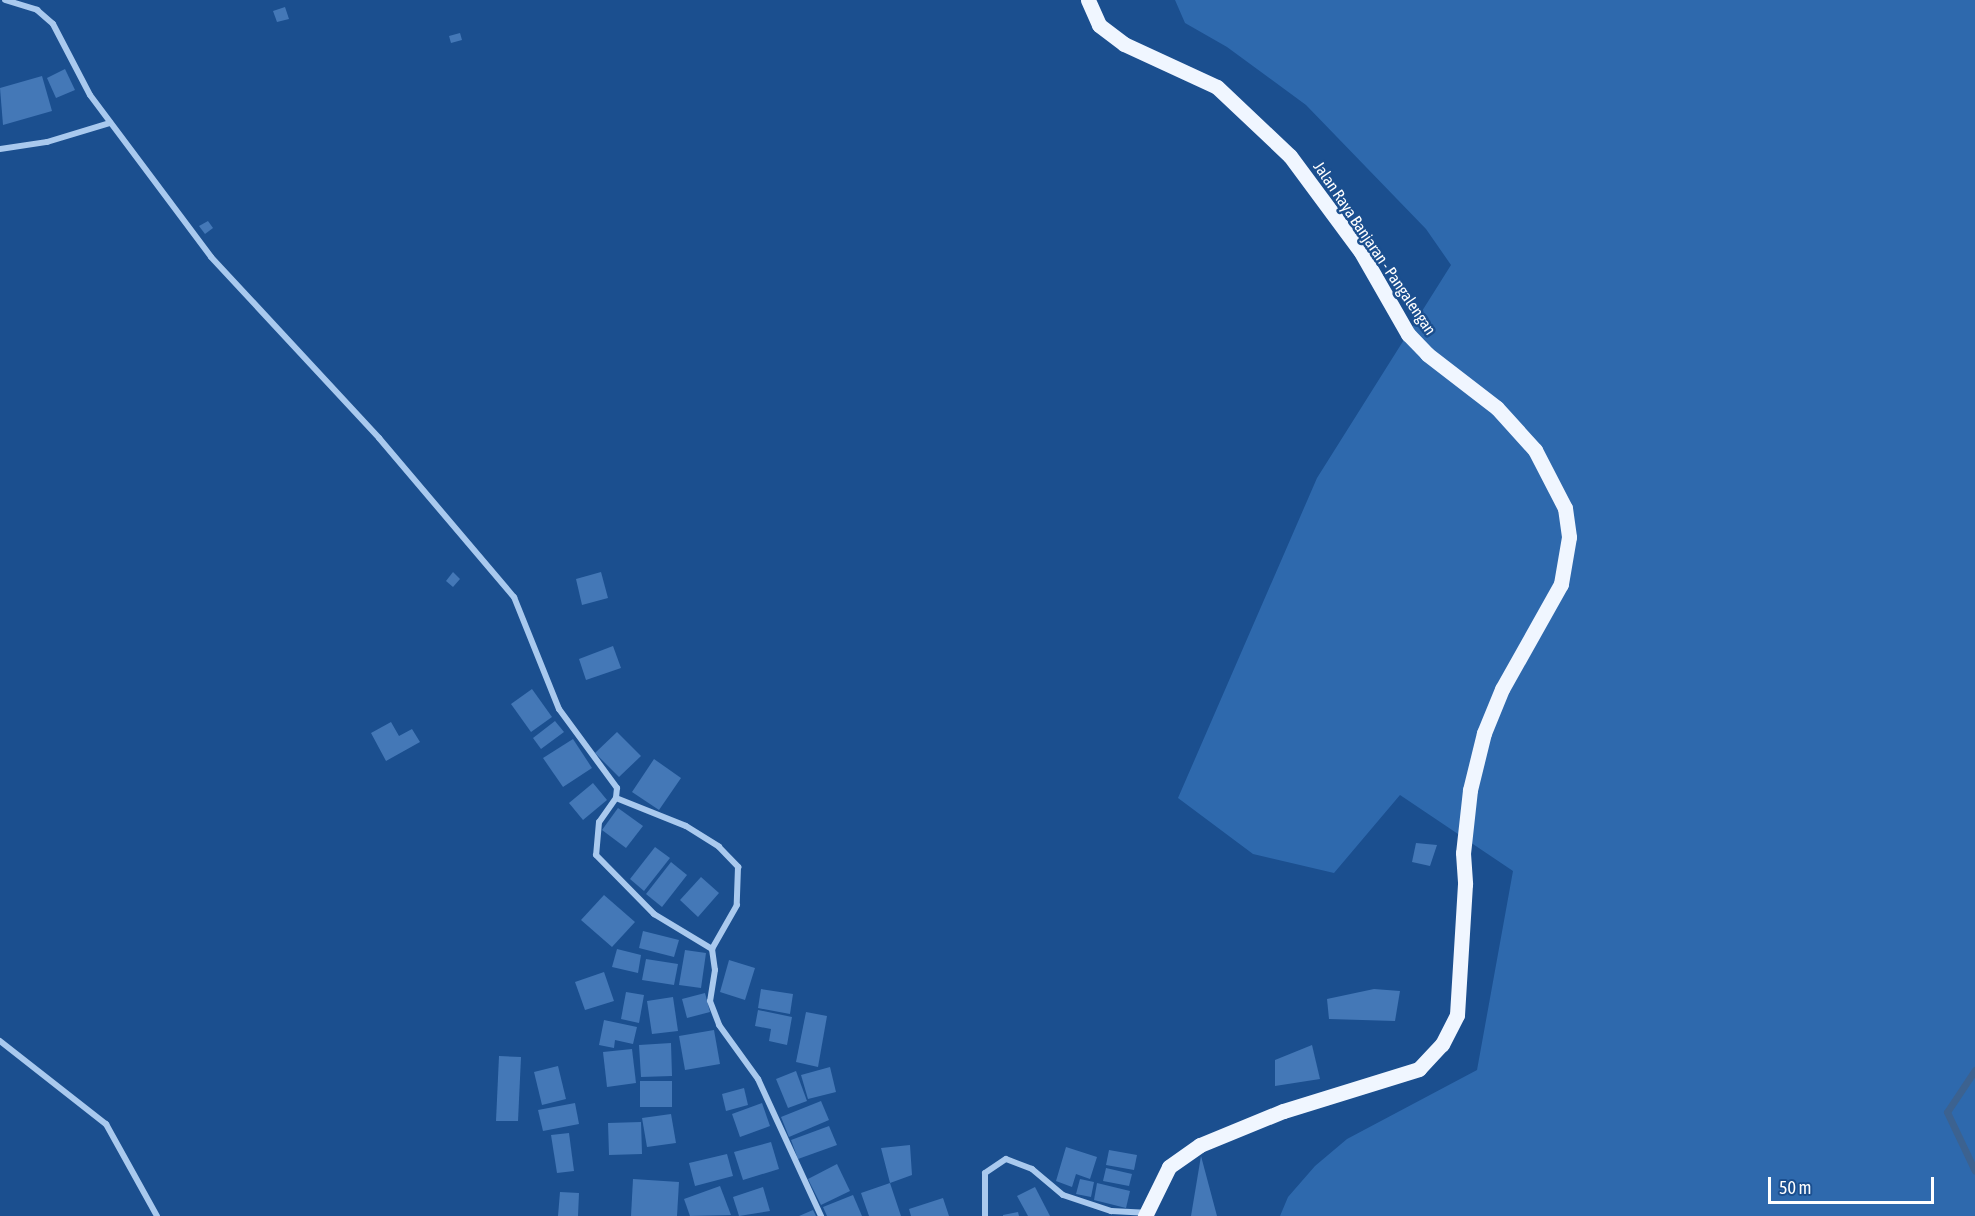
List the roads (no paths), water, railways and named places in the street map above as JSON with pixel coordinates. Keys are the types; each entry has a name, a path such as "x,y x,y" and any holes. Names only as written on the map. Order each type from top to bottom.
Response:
{"main road":[{"name":"Jalan Raya Banjaran - Pangalengan","path":"1088,0 1099,25 1124,44 1217,87 1290,156 1360,252 1408,334 1427,354 1497,408 1535,450 1564,508 1569,537 1561,584 1502,689 1484,733 1470,790 1463,853 1466,884 1457,1014 1442,1044 1419,1069 1283,1112 1200,1145 1169,1167 1145,1215"}],"street":[{"path":"4,0 37,10 53,24 90,95 211,257 379,438 514,597 559,709 614,782 616,798 599,822 596,855 654,914 712,949"},
{"path":"0,149 47,142 110,123"},
{"path":"616,798 686,826 719,847 738,867 736,905 712,949 715,970 710,1001 719,1025 758,1079 820,1216"},
{"path":"0,1041 106,1124 157,1216"},
{"path":"985,1216 985,1173 1006,1159 1032,1169 1063,1195 1111,1210 1145,1215"}],"waterway":[{"path":"1975,1070 1947,1112 1975,1171"}]}
